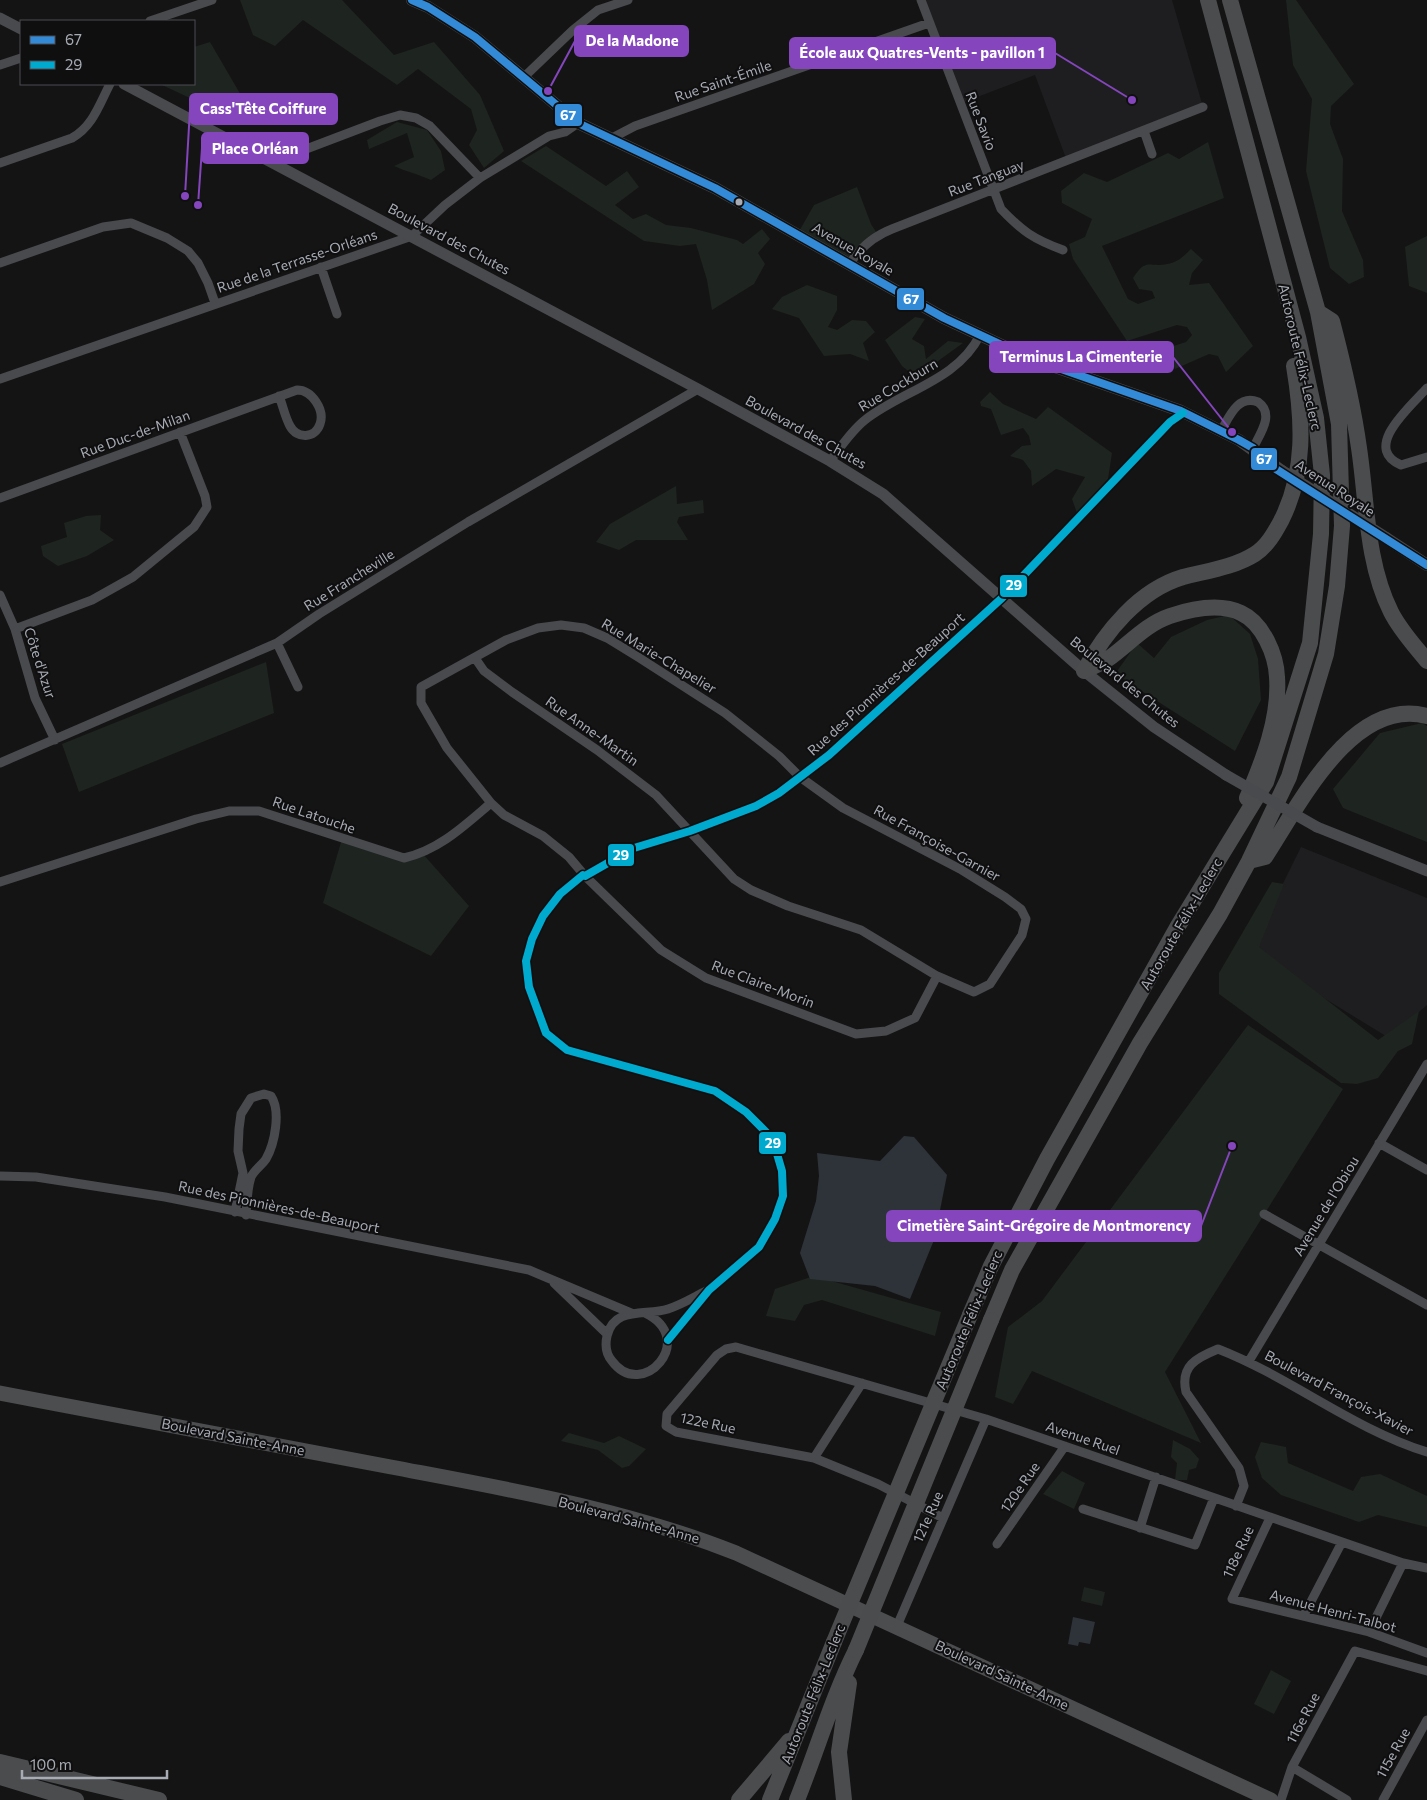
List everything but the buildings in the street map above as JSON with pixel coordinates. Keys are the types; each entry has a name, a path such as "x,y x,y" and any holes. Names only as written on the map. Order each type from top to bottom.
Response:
{"highway":[{"name":"Autoroute Félix-Leclerc","path":"770,1800 991,1266 1047,1160 1178,926 1266,782 1310,643 1321,534 1322,475 1316,418 1298,337 1208,0"},
{"name":"Autoroute Félix-Leclerc","path":"856,1650 1012,1270 1140,1043 1220,914 1250,861 1289,777 1309,717 1326,654 1337,586 1342,526 1342,451 1333,385 1318,312 1230,0"},
{"path":"1318,312 1332,321 1348,384 1372,553 1380,584 1391,612 1406,635 1427,661"},
{"path":"1084,671 1096,648 1116,624 1159,586 1227,566 1254,554 1268,543 1294,493 1299,468 1301,445 1300,415 1293,355 1298,337"},
{"path":"1084,671 1106,660 1168,617 1192,610 1216,608 1242,613 1260,629 1272,652 1277,677 1274,713 1262,764 1225,849"},
{"path":"1250,861 1265,857 1328,761 1355,734 1388,717 1416,714 1427,716"},
{"path":"797,1800 819,1747 839,1685 856,1650"},
{"path":"844,1800 839,1752 842,1716 855,1664 856,1650"},
{"path":"739,1800 800,1728"},
{"path":"0,1762 159,1800"},
{"path":"0,1777 76,1800"}],"main road":[{"name":"Avenue Royale","path":"412,0 428,7 475,37 578,123 715,188 944,318 1027,356 1183,413 1221,431 1253,448 1271,466 1282,471 1427,565"},
{"name":"Boulevard Sainte-Anne","path":"0,1393 468,1482 600,1509 667,1527 701,1539 897,1626 1271,1800"}],"street":[{"path":"153,20 212,0"},
{"path":"524,77 573,30 598,10 628,0"},
{"name":"Rue Savio","path":"921,0 1001,208 1017,226 1036,240 1062,250"},
{"path":"0,18 20,28"},
{"name":"Rue Saint-Émile","path":"612,138 635,126 929,23"},
{"path":"0,65 20,58"},
{"path":"0,163 82,133 89,126 110,85"},
{"name":"Boulevard des Chutes","path":"126,85 412,236 830,461 883,494 1084,671 1154,727 1226,775 1317,827 1427,871"},
{"name":"Rue Tanguay","path":"849,265 856,255 878,234 1202,107"},
{"path":"272,162 400,115 416,118 430,126 480,178"},
{"name":"Rue de la Terrasse-Orléans","path":"0,379 412,236 445,205 480,178 549,136 565,132 578,123"},
{"path":"1144,131 1152,154"},
{"path":"0,263 103,227 131,223 167,238 188,251 198,263 208,282 215,303"},
{"path":"321,267 337,314"},
{"name":"Rue Cockburn","path":"830,461 864,420 948,371 967,356 980,335"},
{"path":"1427,388 1389,430 1386,444 1391,461 1401,466 1427,456"},
{"name":"Rue Francheville","path":"0,763 277,643 318,614 468,522 698,389"},
{"name":"Rue Duc-de-Milan","path":"0,498 279,396 297,390 310,393 316,399 321,422 318,430 307,436 300,436 294,432 287,420 279,396"},
{"path":"1221,431 1239,404 1250,400 1258,402 1266,411 1266,421 1253,448"},
{"name":"Rue des Pionnières-de-Beauport","path":"550,1280 607,1334 606,1350 609,1358 621,1370 637,1374 645,1373 659,1365 667,1349 668,1340 709,1290 759,1246 775,1219 783,1196 782,1171 775,1147 767,1133 746,1112 716,1091 567,1050 546,1034 529,988 526,961 532,939 543,916 560,894 583,875 585,876 634,848 690,831 756,806 800,777 873,718 1002,598 1170,422 1183,413"},
{"path":"15,629 111,591 133,576 198,522 206,507 205,496 180,432"},
{"name":"Côte d'Azur","path":"0,595 15,629 35,698 55,740"},
{"name":"Rue Marie-Chapelier","path":"585,876 569,857 543,836 504,815 491,803 447,748 421,703 421,687 506,640 538,628 561,625 584,628 607,638 725,712 779,756 800,777"},
{"path":"277,643 298,687"},
{"name":"Rue Anne-Martin","path":"475,658 484,671 656,794 690,831"},
{"name":"Rue Françoise-Garnier","path":"690,831 719,866 751,890 788,906 861,930 937,976 974,992 990,984 1022,935 1026,919 1021,909 960,869 843,808 800,777"},
{"name":"Rue Latouche","path":"0,882 196,819 229,811 259,811 404,858 423,854 491,803"},
{"name":"Rue Claire-Morin","path":"585,876 661,950 706,978 856,1034 886,1031 915,1018 937,976"},
{"name":"Avenue de l'Obiou","path":"1248,1361 1427,1064"},
{"path":"235,1212 243,1173 238,1151 242,1114 251,1098 264,1094 271,1096 274,1101 278,1119 266,1159 252,1175 247,1197 246,1215"},
{"path":"1380,1143 1427,1170"},
{"name":"Rue des Pionnières-de-Beauport","path":"0,1176 36,1177 165,1197 246,1215 529,1270 631,1313 668,1310 709,1290"},
{"path":"1264,1214 1427,1305"},
{"path":"607,1334 616,1320 631,1313"},
{"path":"645,1313 655,1318 662,1326 668,1340"},
{"name":"Avenue Ruel","path":"726,1349 736,1347 986,1419 1403,1563 1427,1568"},
{"name":"122e Rue","path":"726,1349 717,1355 667,1414 666,1426 676,1432 814,1458 878,1484 943,1518"},
{"name":"Boulevard François-Xavier","path":"1236,1506 1244,1486 1239,1468 1186,1392 1183,1378 1188,1366 1204,1355 1218,1349 1248,1361 1372,1429 1427,1452"},
{"path":"814,1458 862,1383"},
{"name":"121e Rue","path":"897,1626 986,1419"},
{"name":"120e Rue","path":"997,1544 1065,1446"},
{"path":"1140,1528 1156,1477"},
{"path":"1083,1510 1195,1545 1214,1498"},
{"name":"118e Rue","path":"1232,1599 1270,1518"},
{"path":"1304,1615 1342,1542"},
{"path":"1369,1632 1403,1563"},
{"name":"Avenue Henri-Talbot","path":"1232,1599 1369,1632 1427,1653"},
{"name":"116e Rue","path":"1280,1800 1292,1768 1355,1651 1427,1672"},
{"name":"115e Rue","path":"1383,1800 1427,1720"},
{"path":"1292,1768 1348,1800"}],"shaded area":[{"path":"240,0 342,0 394,55 434,42 480,95 504,151 484,168 469,145 477,130 471,109 418,69 397,85 303,20 275,46 253,35"},
{"path":"921,0 1172,0 1203,107 1067,161 1035,75 959,104"},
{"path":"1286,0 1296,0 1354,84 1331,106 1330,124 1343,159 1342,211 1363,260 1364,277 1349,284 1330,268 1306,171 1312,99 1293,65"},
{"path":"210,42 242,97 224,114 162,85 195,85 195,47"},
{"path":"397,122 427,130 441,151 445,170 431,180 394,166 414,157 407,133 369,149 367,140"},
{"path":"1208,142 1224,198 1102,246 1128,299 1138,304 1155,298 1152,291 1139,289 1133,278 1145,265 1161,265 1174,262 1191,249 1203,260 1192,273 1189,285 1209,283 1253,346 1226,372 1218,356 1209,354 1175,369 1167,348 1186,342 1192,335 1187,327 1177,325 1127,341 1073,259 1069,244 1085,237 1092,219 1062,203 1061,191 1084,173 1107,182 1168,153 1179,159"},
{"path":"546,146 606,186 627,171 639,187 615,205 633,219 646,214 666,225 691,228 737,240 743,244 762,229 770,239 758,253 765,264 754,284 712,310 707,280 696,244 680,246 644,241 521,161"},
{"path":"857,187 871,224 878,235 849,265 797,235 814,205"},
{"path":"1427,236 1427,293 1409,286 1405,247"},
{"path":"807,285 837,296 837,310 828,327 837,330 852,320 866,321 875,332 863,343 869,361 850,354 824,356 799,318 772,309 782,297"},
{"path":"915,317 925,319 912,339 924,346 926,359 948,341 963,343 916,377 902,366 885,340"},
{"path":"990,392 1003,404 1036,419 1048,407 1112,453 1108,479 1077,513 1072,499 1085,477 1056,469 1032,486 1031,471 1023,460 1010,456 1022,446 1031,445 1029,436 1023,428 1001,435 991,409 981,406 980,402"},
{"path":"676,486 677,504 703,500 704,513 679,517 677,522 688,540 636,540 619,550 596,542 610,524"},
{"path":"101,515 100,530 114,540 87,556 58,566 43,556 41,546 67,537 64,523 86,516"},
{"path":"1229,615 1250,634 1258,659 1261,700 1235,751 1115,674 1137,643 1154,658 1171,637 1207,620"},
{"path":"266,662 274,713 79,792 62,744"},
{"path":"1422,723 1427,726 1427,842 1343,808 1333,789 1380,733"},
{"path":"342,839 403,858 423,854 469,906 431,956 323,903"},
{"path":"1301,847 1427,898 1427,1005 1389,1038 1249,952"},
{"path":"1272,882 1284,884 1259,947 1378,1040 1419,1011 1412,1044 1398,1051 1378,1078 1357,1084 1341,1083 1219,994 1219,973"},
{"path":"1248,1025 1343,1089 1165,1372 1201,1443 1032,1371 1013,1404 995,1397 1008,1327 1042,1301"},
{"path":"904,1136 914,1137 947,1175 934,1240 910,1299 875,1286 810,1279 800,1253 816,1201 819,1176 817,1153 880,1161"},
{"path":"814,1276 941,1312 935,1336 822,1300 804,1305 795,1321 766,1316 775,1289"},
{"path":"569,1433 604,1443 619,1436 646,1449 629,1466 622,1468 598,1450 561,1441"},
{"path":"1173,1440 1190,1449 1199,1459 1196,1468 1189,1470 1187,1480 1175,1480 1177,1463 1171,1457"},
{"path":"1261,1442 1286,1447 1288,1463 1353,1491 1361,1477 1380,1474 1427,1496 1427,1527 1378,1515 1359,1522 1281,1495 1262,1478 1255,1457"},
{"path":"1062,1471 1085,1483 1074,1509 1043,1494"},
{"path":"1084,1587 1105,1592 1102,1606 1081,1601"},
{"path":"1073,1617 1095,1622 1090,1644 1079,1642 1078,1646 1068,1644"},
{"path":"1271,1670 1291,1681 1274,1714 1254,1704"}],"transit line":[{"name":"67","path":"412,0 428,7 475,37 578,123 715,188 944,318 1027,357 1181,411 1239,440 1253,448 1271,466 1427,565"},
{"name":"29","path":"668,1340 709,1290 759,1247 775,1219 783,1196 782,1171 775,1147 767,1133 746,1112 715,1091 567,1050 546,1033 529,987 526,961 532,939 543,916 560,894 583,875 585,876 634,848 690,831 756,806 779,793 829,755 1002,598 1170,422 1183,413"}],"place":[{"name":"De la Madone","path":"548,91"},
{"name":"École aux Quatres-Vents - pavillon 1","path":"1132,100"},
{"name":"Cass'Tête Coiffure","path":"185,196"},
{"name":"Place Orléan","path":"198,205"},
{"name":"Terminus La Cimenterie","path":"1232,432"},
{"name":"Cimetière Saint-Grégoire de Montmorency","path":"1232,1146"}]}
